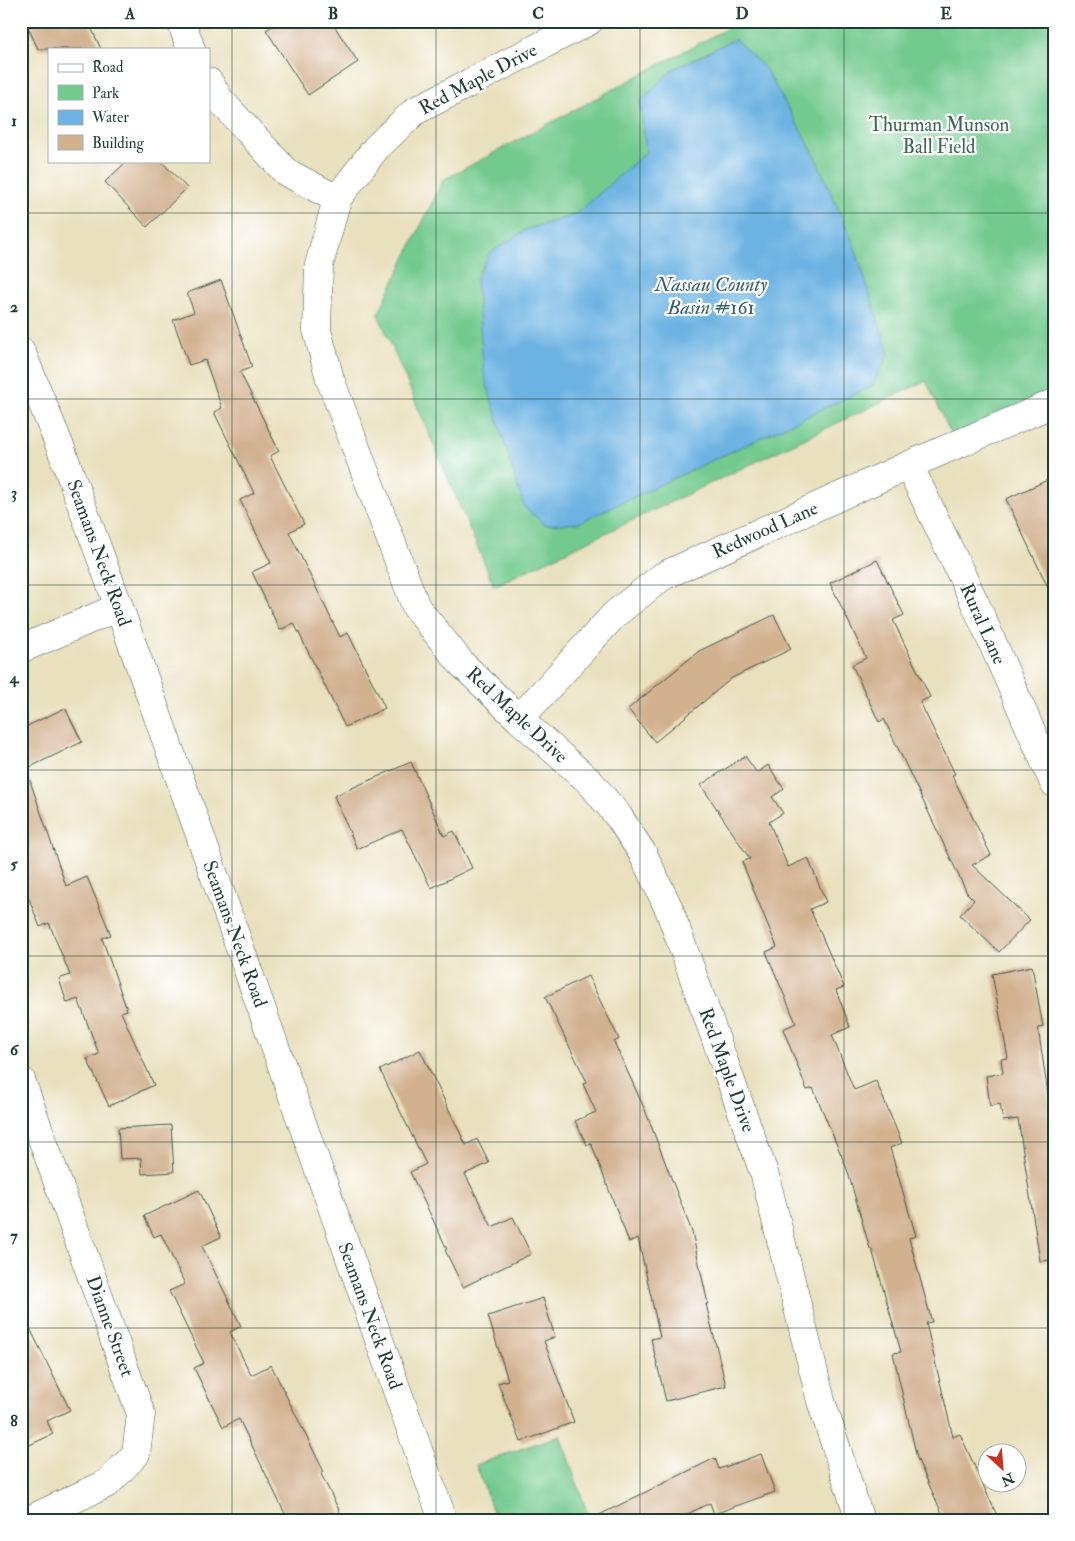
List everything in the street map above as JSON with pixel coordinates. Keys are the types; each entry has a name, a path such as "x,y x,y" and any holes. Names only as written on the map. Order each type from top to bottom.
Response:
{"street":[{"path":"181,21 191,48"},
{"name":"Red Maple Drive","path":"589,21 415,111 376,148 337,199 320,265 317,330 330,379 416,607 461,663 519,719 590,782 619,817 643,854 669,909 765,1176 821,1401 860,1520"},
{"path":"210,84 220,100 286,172 337,199"},
{"name":"Seamans Neck Road","path":"21,351 61,449 119,607 443,1520"},
{"name":"Redwood Lane","path":"519,719 615,614 663,576 908,466 1054,404"},
{"name":"Rural Lane","path":"908,466 975,603 1054,783"},
{"path":"21,649 119,607"},
{"name":"Dianne Street","path":"21,1080 141,1414 136,1454 108,1483 29,1520"}],"shaded area":[{"path":"21,404 36,439 21,446"}],"green space":[{"name":"Thurman Munson Ball Field","path":"741,21 1054,21 1054,401 956,444 926,381 494,586 378,314 443,180"},
{"path":"560,1435 590,1520 496,1520 476,1465"}],"water":[{"name":"Nassau County Basin #161","path":"735,39 765,68 813,152 854,245 889,354 872,386 578,523 545,525 524,507 484,375 476,279 490,253 527,229 575,215 646,152 640,101 672,70"}],"building":[{"path":"25,21 88,21 101,48 48,48 38,49"},
{"path":"280,21 331,21 358,62 308,95 266,30"},
{"path":"126,162 162,162 187,188 147,227 105,182"},
{"path":"221,280 252,367 240,372 279,451 270,456 304,524 289,532 340,637 348,633 385,708 345,727 294,623 280,630 252,572 271,563 240,500 254,493 214,412 222,408 205,360 189,365 173,320 194,312 187,293"},
{"path":"1054,477 1054,600 1006,499"},
{"path":"877,560 904,615 893,620 930,697 920,702 955,774 952,775 991,855 972,865 1030,920 999,952 960,915 974,900 967,893 884,719 879,722 852,665 866,658 830,583"},
{"path":"774,615 791,649 732,678 655,742 628,709 699,651"},
{"path":"65,708 82,742 26,769 66,886 87,877 111,935 102,938 127,1010 121,1012 154,1085 109,1106 87,1059 99,1054 78,999 67,1003 59,979 70,975 49,923 40,927 21,878 21,729"},
{"path":"745,756 757,773 768,765 784,789 772,797 783,813 769,822 788,867 808,858 826,902 810,909 844,987 836,990 850,1027 832,1035 854,1090 876,1081 902,1143 890,1148 916,1236 909,1238 932,1322 926,1323 953,1437 960,1434 978,1474 978,1494 987,1494 999,1520 945,1520 917,1458 893,1353 901,1352 872,1249 870,1249 847,1169 813,1088 807,1090 783,1029 796,1023 766,952 777,947 742,862 750,859 701,785"},
{"path":"411,762 444,836 454,831 472,868 431,888 402,829 357,849 334,796"},
{"path":"1032,966 1043,1027 1038,1028 1054,1134 1054,1260 1040,1261 1018,1119 1003,1121 1000,1104 990,1106 986,1076 1003,1073 1001,1059 1008,1058 992,974"},
{"path":"588,976 619,1039 614,1042 645,1110 692,1232 708,1304 706,1304 726,1386 666,1401 651,1339 660,1337 638,1238 629,1242 591,1143 587,1145 575,1121 596,1112 583,1084 587,1082 545,997"},
{"path":"420,1050 466,1145 477,1139 489,1163 465,1174 492,1227 513,1217 531,1254 463,1287 410,1172 426,1164 380,1070"},
{"path":"171,1125 174,1172 142,1174 141,1158 120,1159 118,1128"},
{"path":"199,1190 221,1237 202,1246 241,1326 230,1332 251,1375 271,1365 324,1472 321,1474 344,1520 288,1520 239,1419 223,1427 194,1368 204,1363 169,1291 185,1284 161,1234 154,1237 144,1216"},
{"path":"543,1298 555,1337 544,1341 574,1422 521,1442 498,1383 508,1380 488,1316"},
{"path":"21,1310 70,1410 47,1421 53,1434 21,1449"},
{"path":"761,1454 775,1492 714,1514 710,1503 675,1520 589,1520 715,1458 719,1469"}]}
